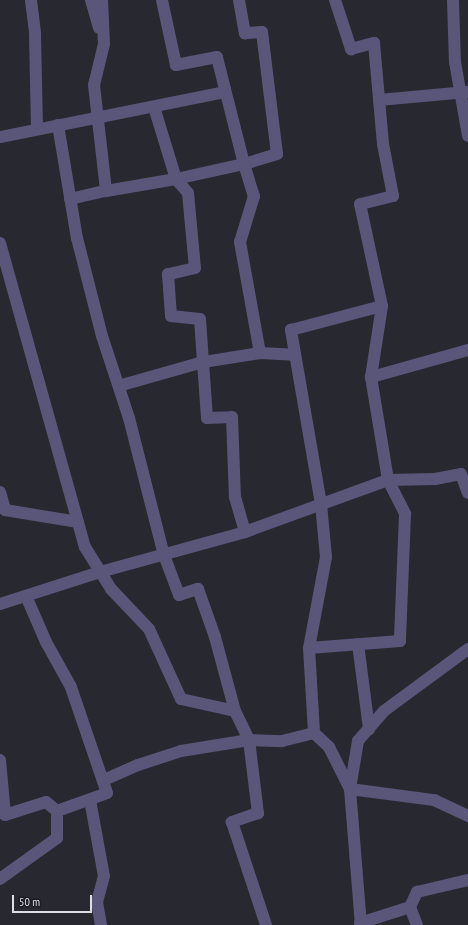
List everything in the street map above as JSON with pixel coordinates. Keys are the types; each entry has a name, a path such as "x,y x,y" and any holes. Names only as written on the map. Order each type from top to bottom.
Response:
{"street":[{"path":"31,0 35,34 37,129"},
{"path":"91,0 104,44"},
{"path":"102,0 104,44 94,85 99,118 106,191"},
{"path":"162,0 176,65 217,57 244,164 254,196 240,242 260,353"},
{"path":"70,199 176,179 244,164 277,154 262,32 244,33 239,0"},
{"path":"309,648 400,641 405,514 388,480 371,378 382,306 360,204 393,196 383,144 374,43 351,49 335,0"},
{"path":"453,0 455,62 464,93 468,136"},
{"path":"0,137 225,92"},
{"path":"379,100 464,93"},
{"path":"154,107 176,179 188,192 194,268 168,274 171,316 200,319 207,418 232,417 235,497 246,532"},
{"path":"58,126 70,199 102,336 119,386 164,555 180,595 198,589 215,638 235,711 249,740 258,813 232,822 266,925"},
{"path":"0,243 85,547 110,589 149,629 181,699 235,711"},
{"path":"350,789 329,747 314,733 309,648 326,557 321,504 294,355 291,330 382,306"},
{"path":"371,378 468,350"},
{"path":"119,386 203,362 260,353 294,355"},
{"path":"0,604 100,572 246,532 388,480 435,479 461,474 468,493"},
{"path":"0,492 4,510 78,522"},
{"path":"26,596 46,642 71,687 104,780 107,793 57,812"},
{"path":"358,644 368,729"},
{"path":"466,651 384,711 368,729 358,741 350,789 360,924 410,907 417,892 468,880"},
{"path":"104,780 138,765 181,751 249,740 282,741 314,733"},
{"path":"0,760 5,815 46,802 57,812 57,838 0,879"},
{"path":"350,789 434,800 468,816"},
{"path":"90,800 104,876 97,902 101,925"},
{"path":"410,907 417,925"}]}
